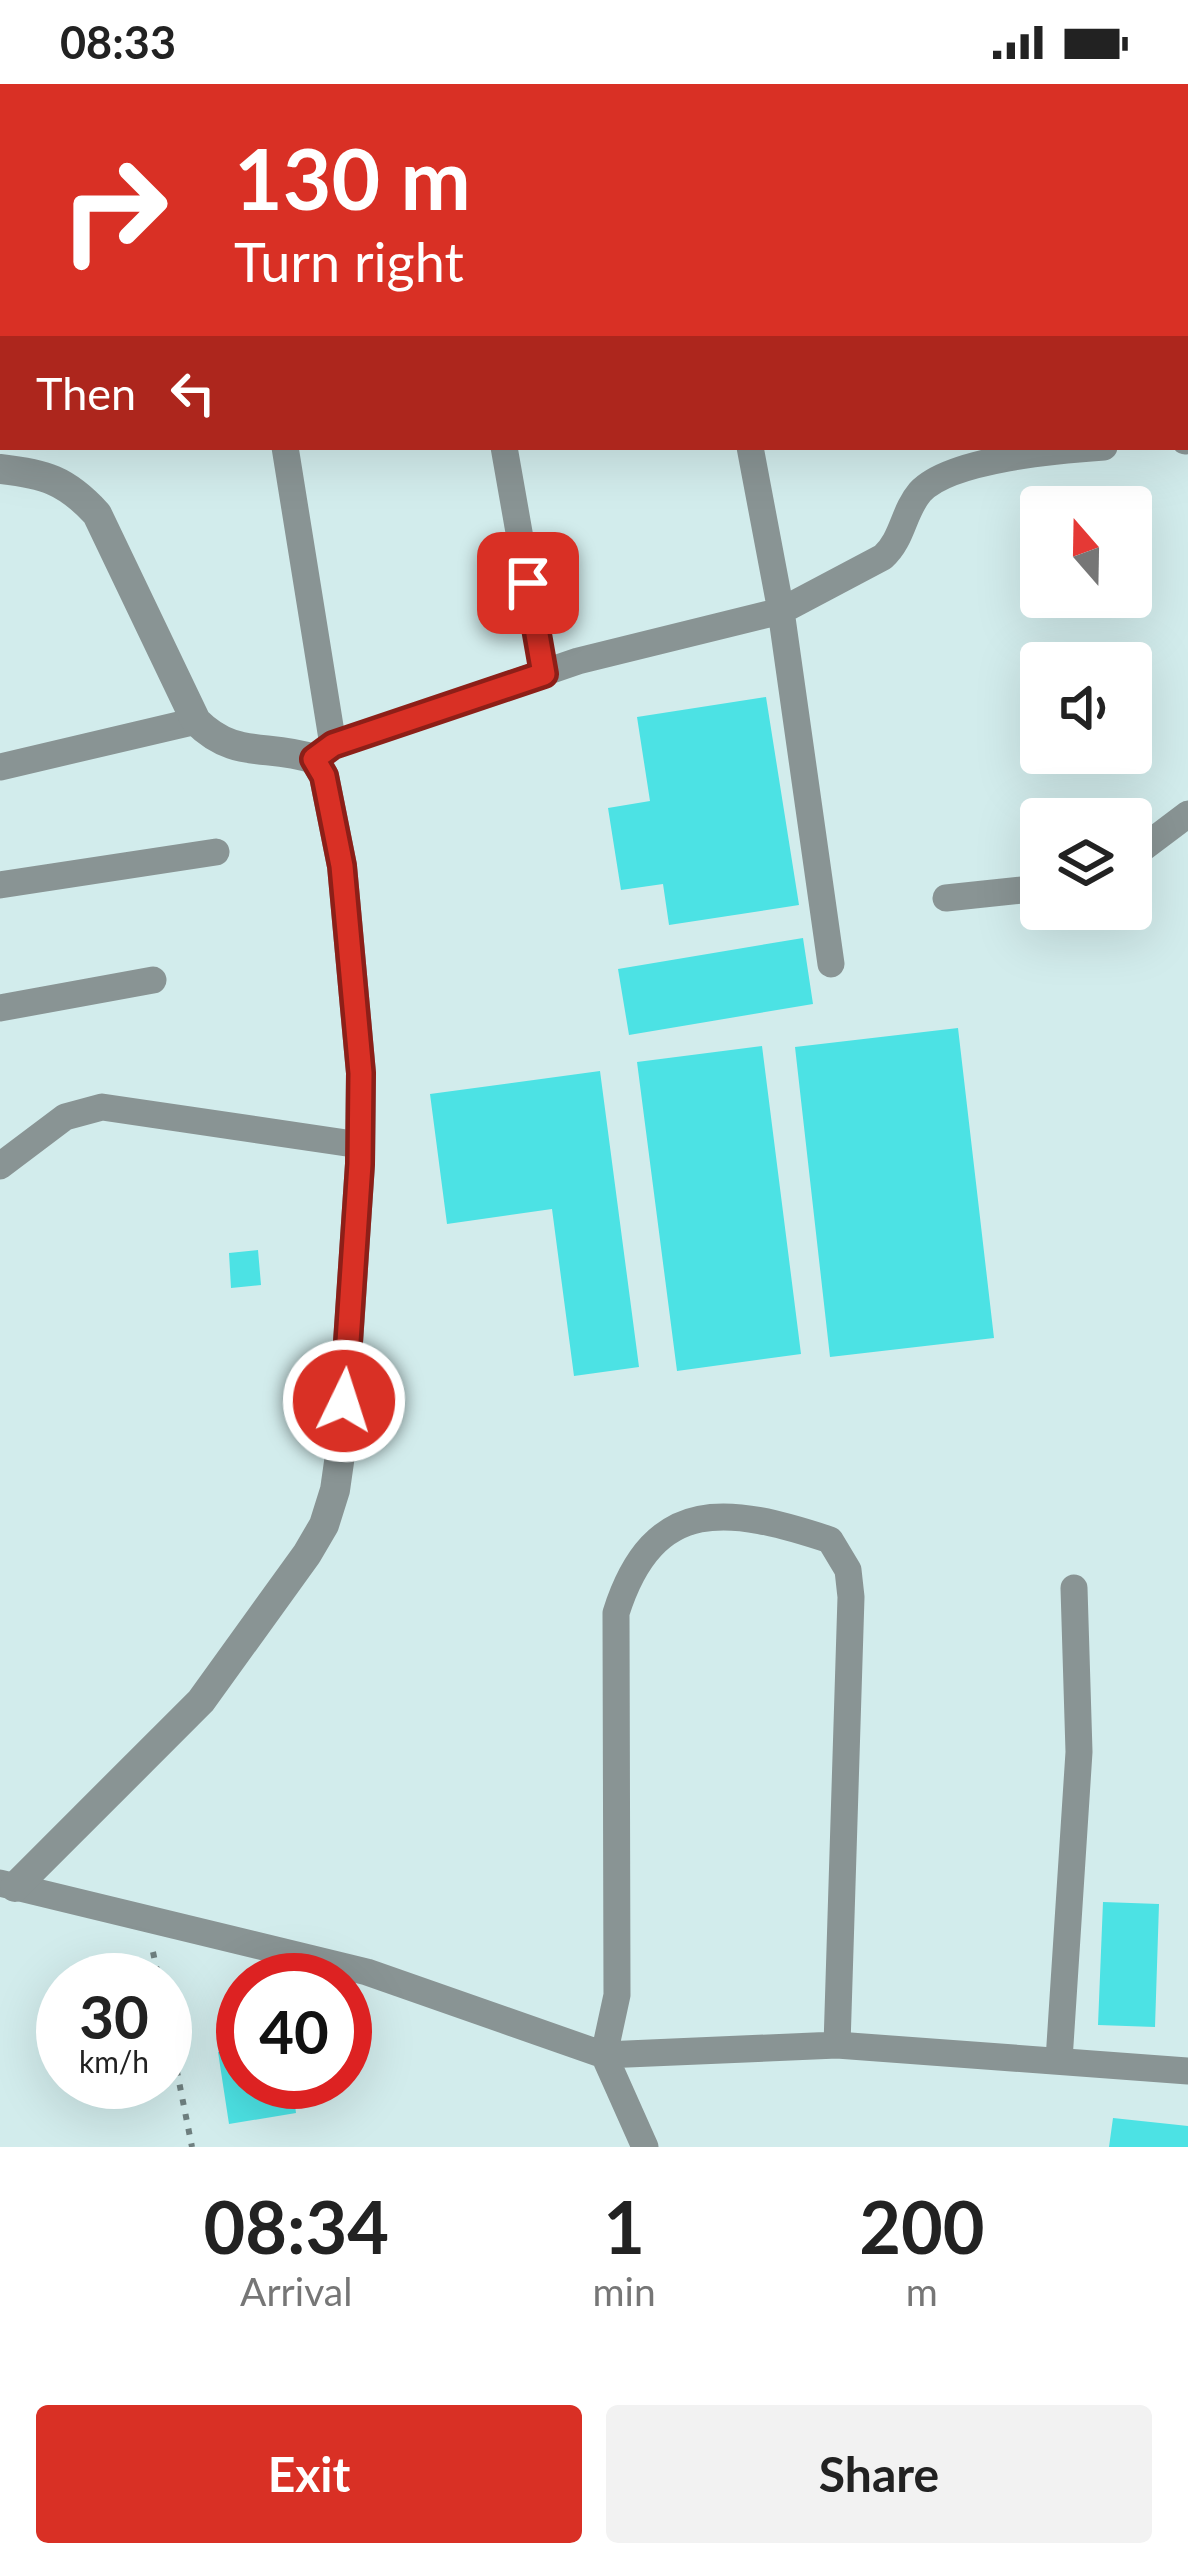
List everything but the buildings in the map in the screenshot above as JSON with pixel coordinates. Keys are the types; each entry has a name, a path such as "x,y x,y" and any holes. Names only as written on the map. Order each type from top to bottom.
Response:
{"street":[{"path":"8,1885 201,1701 308,1554 335,1490 361,1073 353,956 324,776 285,450"},
{"path":"505,450 544,674"},
{"path":"751,450 781,611 831,964"},
{"path":"0,469 40,473 75,490 97,514 196,721 229,746 296,753 324,752 578,662 781,611 883,557 895,546 911,506 934,480 1040,452 1066,450"},
{"path":"0,766 196,721"},
{"path":"1152,841 1188,814"},
{"path":"0,885 216,852"},
{"path":"946,898 1020,890"},
{"path":"0,1008 153,980"},
{"path":"0,1166 65,1117 102,1107 360,1145"},
{"path":"645,2147 604,2055 617,1995 616,1612 626,1579 646,1549 680,1522 739,1515 830,1540 848,1570 851,1597 837,2045"},
{"path":"1059,2060 1079,1752 1074,1588"},
{"path":"8,1885 367,1972 604,2055 837,2045 1188,2071"}],"path":[{"path":"184,2109 192,2147"}],"route":[{"path":"344,1401 360,1164 361,1073 342,866 324,776 314,759 333,745 544,674 528,583"}]}
